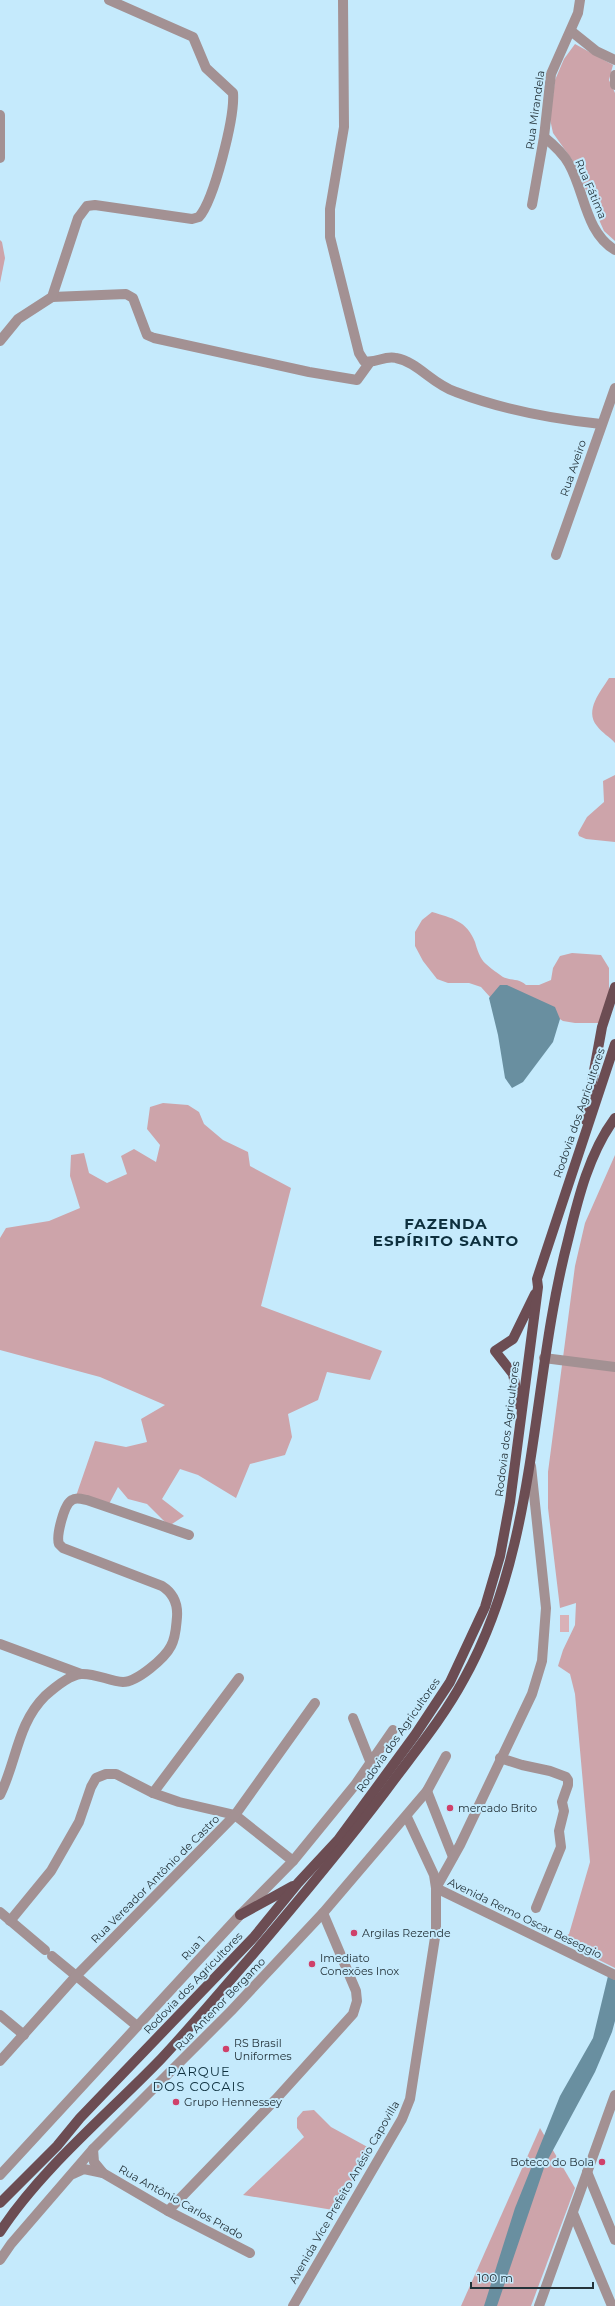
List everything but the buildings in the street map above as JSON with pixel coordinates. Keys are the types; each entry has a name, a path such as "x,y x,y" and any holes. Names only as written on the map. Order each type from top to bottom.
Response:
{"main road":[{"path":"577,1161 602,1027 615,987"},
{"name":"Rodovia dos Agricultores","path":"0,2203 57,2146 80,2118 254,1936 298,1883 338,1840 415,1735 450,1682 472,1638 485,1607 500,1556 510,1502 538,1287 537,1279 546,1248 577,1161 615,1044"},
{"name":"Rodovia dos Agricultores","path":"0,2232 38,2184 163,2056 278,1925 350,1838 436,1724 464,1681 483,1643 505,1581 531,1466 544,1358 557,1278 575,1211 596,1153 615,1118"},
{"path":"521,1413 513,1374 495,1351 513,1339 538,1287"},
{"path":"240,1914 298,1883"}],"street":[{"path":"0,341 18,319 46,303 52,297 78,218 87,206 95,205 192,219 199,217 226,147 234,105 233,93 206,68 193,37 108,0"},
{"path":"343,0 344,127 330,209 330,237 360,353 364,361 370,362 385,357 396,358 413,363 434,382 455,392 550,418 601,424"},
{"name":"Rua Mirandela","path":"532,205 544,137 551,74 578,14 580,0"},
{"path":"571,31 596,50 615,60"},
{"path":"615,75 615,85"},
{"path":"0,114 0,158"},
{"name":"Rua Fátima","path":"544,137 556,146 569,165 594,228 605,244 615,250"},
{"path":"52,297 126,294 133,298 147,335 154,338 309,372 357,380 370,362"},
{"name":"Rua Aveiro","path":"556,555 601,424 615,388"},
{"path":"544,1358 615,1367"},
{"name":"Avenida Vice Prefeito Anésio Capovilla","path":"293,2306 402,2119 410,2099 417,2066 422,2012 436,1931 436,1888 463,1837 532,1694 542,1661 546,1608 531,1466"},
{"path":"0,1644 81,1674 124,1682 141,1675 161,1658 171,1647 176,1634 177,1612 175,1599 170,1591 162,1586 63,1548 57,1542 65,1509 70,1500 75,1498 87,1500 189,1535"},
{"path":"0,1795 16,1745 33,1710 59,1685 68,1679 81,1674"},
{"path":"153,1793 239,1678"},
{"name":"Rua Vereador Antônio de Castro","path":"0,2062 75,1977 235,1815 315,1703"},
{"path":"353,1718 370,1762"},
{"name":"Rua 1","path":"0,2175 240,1914 293,1861 355,1785 392,1730"},
{"name":"Rua Antenor Bergamo","path":"0,2260 70,2175 93,2150 231,2011 323,1913 407,1817 427,1791 446,1756"},
{"path":"500,1758 522,1765 550,1771 566,1777 568,1780 568,1785 562,1802 564,1811 559,1831 561,1847 536,1908"},
{"path":"10,1921 51,1871 79,1822 91,1787 96,1778 106,1774 116,1774 153,1793 179,1802 235,1815 293,1861"},
{"path":"427,1791 453,1857"},
{"path":"407,1817 434,1875 436,1888"},
{"path":"444,1834 463,1837"},
{"name":"Avenida Remo Oscar Beseggio","path":"436,1888 615,1974"},
{"path":"0,1912 75,1977 137,2026"},
{"path":"168,2211 276,2099 354,2014 357,2001 356,1991 323,1913"},
{"path":"0,2015 24,2035"},
{"path":"539,2306 615,2095"},
{"name":"Rua Antônio Carlos Prado","path":"93,2150 94,2162 103,2173 168,2211 250,2253"},
{"path":"70,2175 84,2169 103,2173"},
{"path":"588,2172 615,2240"},
{"path":"573,2213 612,2306"}],"shaded area":[{"path":"575,44 613,65 609,80 615,93 615,241 604,231 573,161 553,133 550,119 555,80 564,59"},
{"path":"0,240 2,242 5,258 0,283"},
{"path":"609,678 615,678 615,743 597,726 593,720 592,714 595,701"},
{"path":"615,775 615,842 586,839 579,836 578,833 587,817 604,802 603,781"},
{"path":"432,912 458,921 468,929 472,935 480,957 486,964 503,977 521,981 526,985 539,985 551,980 553,968 560,956 572,953 601,955 609,968 609,1011 604,1023 575,1023 563,1021 539,1006 490,997 481,987 469,983 448,983 437,979 423,961 415,946 415,932 422,920"},
{"path":"163,1103 188,1105 199,1112 204,1124 223,1140 248,1152 250,1166 291,1188 261,1306 382,1351 370,1380 327,1372 318,1400 288,1414 292,1437 285,1455 250,1464 236,1498 198,1475 180,1469 162,1499 184,1516 169,1526 147,1504 128,1499 118,1487 109,1504 76,1496 95,1441 126,1447 147,1442 141,1419 165,1405 100,1377 0,1350 0,1238 6,1228 49,1221 80,1208 70,1176 71,1155 84,1153 89,1173 107,1183 127,1174 121,1156 134,1149 156,1162 160,1145 147,1129 150,1107"},
{"path":"615,1155 615,1968 571,1946 562,1938 569,1934 590,1862 575,1694 570,1674 558,1666 563,1650 575,1625 576,1603 560,1608 548,1508 548,1472 575,1266 585,1223"},
{"path":"560,1615 569,1615 569,1632 560,1632"},
{"path":"314,2110 331,2127 373,2150 333,2210 243,2195 304,2137 297,2128 297,2118 303,2111"},
{"path":"540,2128 575,2188 531,2306 461,2306"}],"water":[{"path":"500,985 507,985 555,1007 560,1019 553,1042 523,1082 512,1088 505,1078 498,1035 489,998"},
{"path":"608,1976 615,1980 615,2021 612,2032 595,2072 545,2165 497,2306 484,2306 515,2208 560,2096 593,2038"}],"place":[{"name":"mercado Brito","path":"450,1808"},
{"name":"Argilas Rezende","path":"354,1933"},
{"name":"Imediato Conexões Inox","path":"312,1964"},
{"name":"RS Brasil Uniformes","path":"226,2049"},
{"name":"Grupo Hennessey","path":"176,2102"},
{"name":"Boteco do Bola","path":"602,2162"}],"district":[{"name":"FAZENDA ESPÍRITO SANTO","path":"446,1232"},
{"name":"PARQUE DOS COCAIS","path":"199,2078"}]}
